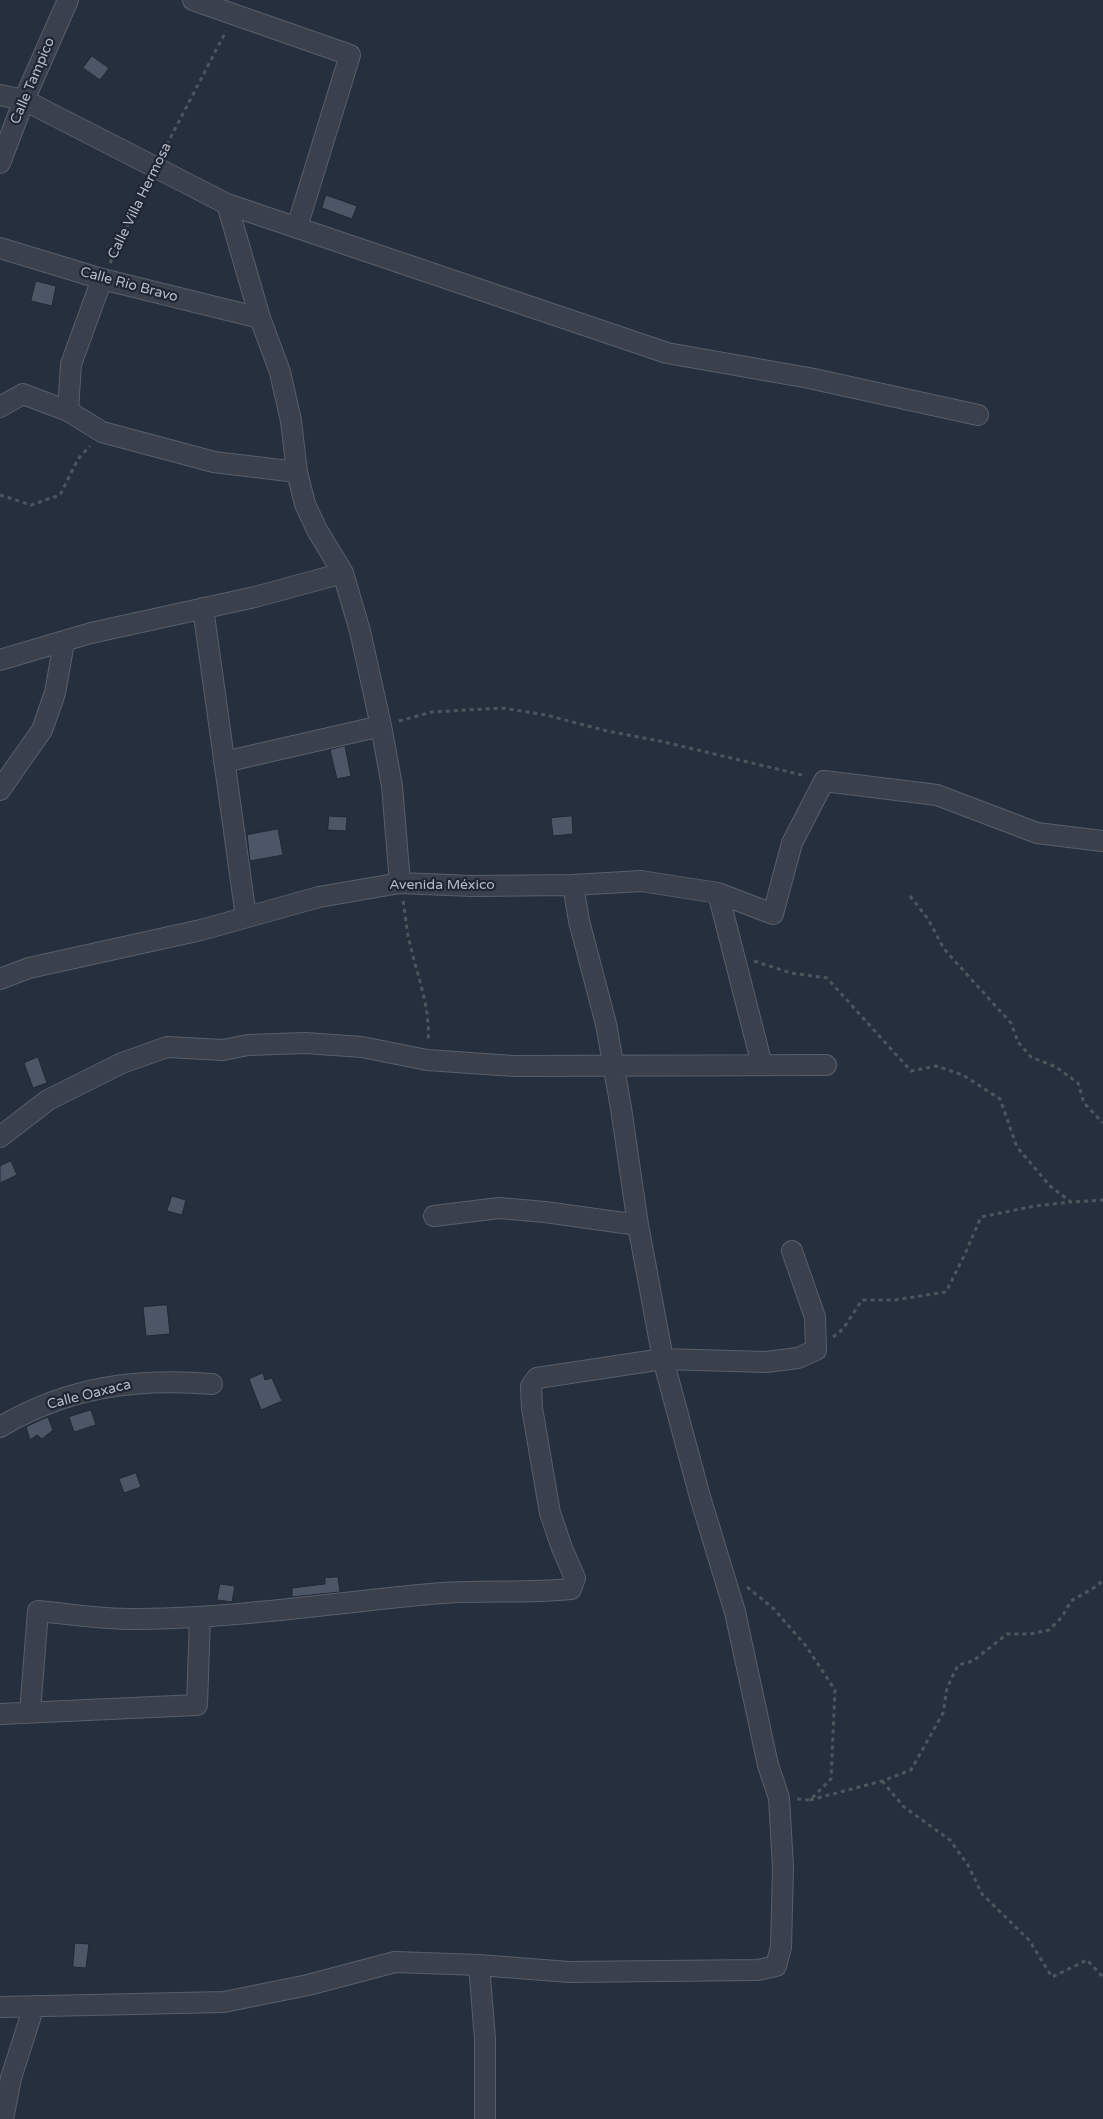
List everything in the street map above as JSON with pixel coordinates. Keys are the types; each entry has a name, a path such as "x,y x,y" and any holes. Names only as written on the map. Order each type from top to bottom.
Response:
{"street":[{"name":"Calle Tampico","path":"0,163 24,100 68,0"},
{"path":"193,0 238,7 350,55 297,227"},
{"path":"0,95 24,100 227,204 667,353 809,378 978,416"},
{"path":"227,204 260,318 280,372 291,421 297,472 305,504 317,530 344,573 360,631 382,726 392,786 400,883"},
{"name":"Calle Río Bravo","path":"0,248 102,279 260,318"},
{"path":"68,411 71,364 102,279"},
{"path":"0,407 23,394 68,411 102,432 214,462 297,472"},
{"path":"0,660 91,633 256,597 344,573"},
{"path":"203,608 246,917"},
{"path":"0,790 42,730 55,693 64,642"},
{"path":"224,762 382,726"},
{"path":"824,781 937,795 1038,833 1102,842"},
{"name":"Avenida México","path":"0,980 29,968 201,930 319,897 400,883 472,886 641,881 718,893 773,914 792,843 824,781"},
{"path":"0,2007 224,2002 308,1985 395,1962 479,1964 569,1972 758,1970 776,1966 781,1947 783,1867 779,1798 768,1765 735,1612 700,1497 663,1359 638,1225 606,1024 579,921 573,884"},
{"path":"718,893 762,1065"},
{"path":"0,1137 48,1100 122,1063 167,1047 222,1050 248,1046 305,1043 362,1047 427,1060 514,1066 826,1065"},
{"path":"434,1216 499,1208 638,1225"},
{"path":"30,1712 38,1611 138,1620 308,1608 433,1593 544,1592 571,1589 575,1578 550,1513 532,1408 531,1386 537,1378 663,1359 766,1362 798,1358 816,1350 815,1317 792,1251"},
{"name":"Calle Oaxaca","path":"0,1427 53,1401 105,1388 135,1383 159,1382 212,1384"},
{"path":"0,1714 198,1705 200,1617"},
{"path":"479,1964 485,2039 485,2119"},
{"path":"3,2119 10,2078 34,2006"}],"path":[{"name":"Calle Villa Hermosa","path":"102,279 154,168 238,7"},
{"path":"0,495 31,505 60,495 78,459 102,432"},
{"path":"382,726 432,712 502,708 546,714 607,732 660,741 824,781"},
{"path":"400,883 408,936 421,984 429,1027 427,1060"},
{"path":"910,896 928,919 944,949 1011,1023 1018,1042 1031,1056 1056,1067 1078,1083 1084,1103 1103,1124"},
{"path":"733,954 791,973 826,978 911,1071 936,1066 963,1075 1000,1099 1017,1146 1050,1186 1071,1202"},
{"path":"816,1350 843,1329 862,1300 894,1300 946,1292 981,1217 1036,1206 1103,1200"},
{"path":"779,1798 810,1800 911,1770 943,1713 947,1688 958,1665 973,1661 1007,1634 1030,1634 1049,1630 1062,1617 1071,1600 1097,1586 1103,1580"},
{"path":"746,1586 774,1608 806,1646 835,1690 831,1778 810,1800"},
{"path":"882,1780 904,1807 950,1840 968,1865 982,1894 1029,1940 1052,1977 1087,1960 1103,1977"}],"building":[{"path":"92,56 109,68 100,80 83,68"},
{"path":"326,195 357,206 352,219 322,208"},
{"path":"36,281 56,286 52,306 31,301"},
{"path":"345,746 351,776 337,779 330,750"},
{"path":"329,816 347,817 346,831 328,830"},
{"path":"572,816 573,834 553,836 551,818"},
{"path":"278,829 283,855 250,861 247,835"},
{"path":"38,1057 47,1083 33,1088 24,1063"},
{"path":"11,1161 17,1175 0,1183 0,1166"},
{"path":"172,1196 186,1200 182,1215 167,1211"},
{"path":"167,1305 170,1334 146,1336 143,1307"},
{"path":"263,1373 265,1380 272,1378 282,1401 261,1410 249,1379"},
{"path":"91,1410 96,1425 74,1432 69,1417"},
{"path":"48,1417 53,1430 42,1439 37,1435 30,1440 26,1427"},
{"path":"136,1473 141,1487 124,1493 119,1479"},
{"path":"338,1577 340,1592 292,1597 292,1588 325,1584 325,1578"},
{"path":"220,1584 235,1586 232,1602 217,1600"},
{"path":"75,1943 89,1944 86,1968 73,1967"}]}
